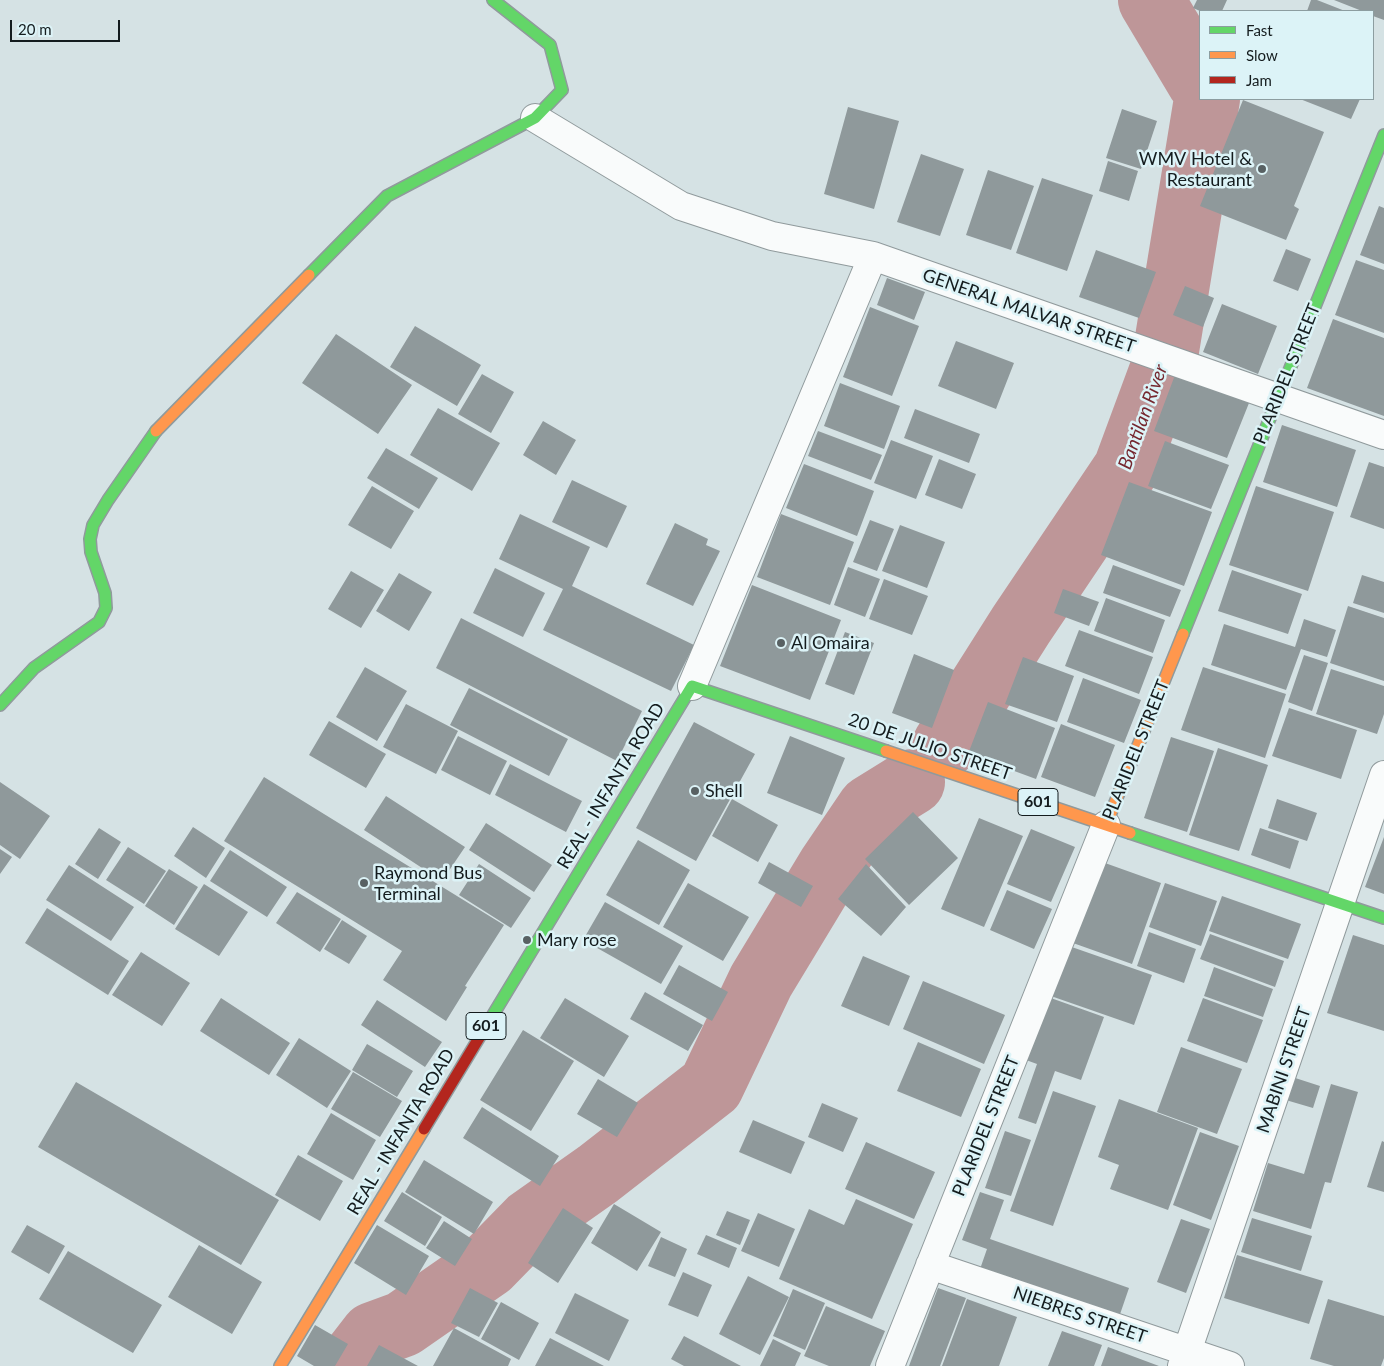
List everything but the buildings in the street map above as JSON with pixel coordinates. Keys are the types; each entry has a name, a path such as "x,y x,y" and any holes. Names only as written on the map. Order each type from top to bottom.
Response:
{"street":[{"path":"0,705 34,668 99,622 106,608 105,593 91,552 90,538 93,525 154,433 387,196 535,118 562,90 550,45 493,0"},
{"name":"GENERAL MALVAR STREET","path":"535,118 681,206 772,236 873,256 1384,435"},
{"name":"PLARIDEL STREET","path":"890,1366 1384,137"},
{"path":"692,686 873,256"},
{"name":"20 DE JULIO STREET","path":"692,686 1384,918"},
{"name":"REAL - INFANTA ROAD","path":"280,1366 692,686"},
{"name":"MABINI STREET","path":"1185,1359 1384,774"},
{"name":"NIEBRES STREET","path":"930,1265 1185,1359 1230,1366"}],"waterway":[{"name":"Bantilan River","path":"1151,0 1199,80"},
{"name":"Bantilan River","path":"945,745 1021,625 1126,469 1163,369 1207,100"},
{"path":"349,1366 373,1335 403,1324 488,1265 530,1222 598,1174 711,1086 761,981 830,867 870,808 912,782"}],"traffic: fast":[{"path":"309,275 387,196 535,118 562,90 550,45 493,0"},
{"path":"1183,634 1384,135"},
{"path":"0,705 34,668 99,622 106,608 105,593 91,552 90,539 93,525 156,431"},
{"path":"485,1028 692,686 886,751"},
{"path":"1130,833 1384,918"}],"traffic: slow":[{"path":"156,431 309,275"},
{"path":"1106,825 1183,634"},
{"path":"886,751 1130,833"},
{"path":"280,1366 424,1129"}],"traffic: jam":[{"path":"424,1129 485,1028"}],"place":[{"name":"WMV Hotel & Restaurant","path":"1262,169"},
{"name":"Al Omaira","path":"781,643"},
{"name":"Shell","path":"695,791"},
{"name":"Raymond Bus Terminal","path":"364,883"},
{"name":"Mary rose","path":"527,940"}]}
